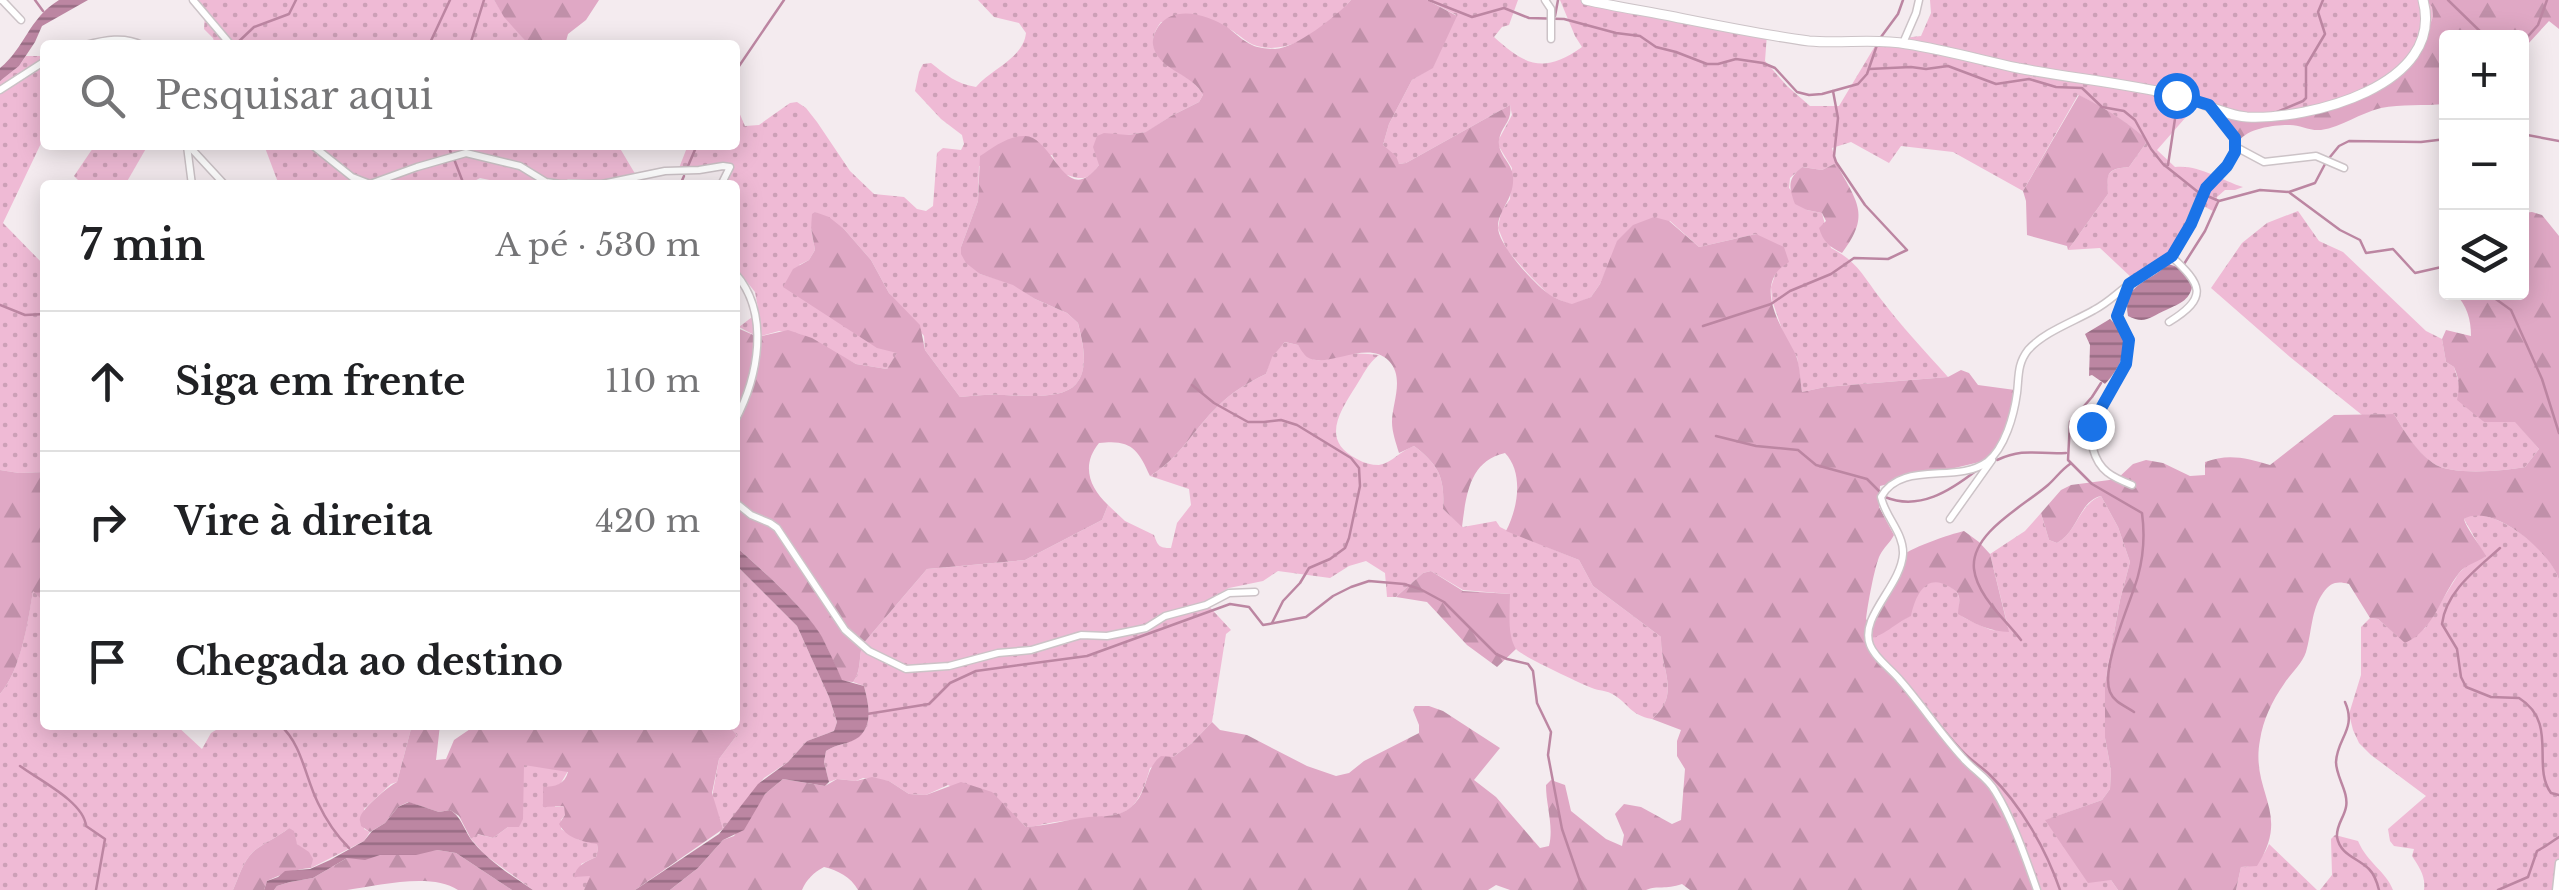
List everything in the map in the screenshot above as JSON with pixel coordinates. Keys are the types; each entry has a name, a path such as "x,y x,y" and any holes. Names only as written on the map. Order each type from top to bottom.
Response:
{"main road":[{"path":"1586,0 1805,40 1903,43 2176,95 2234,115 2252,117 2317,109 2355,99 2388,79 2412,59 2419,46 2426,12 2423,0"}],"street":[{"path":"2,0 21,20"},
{"path":"193,0 226,40"},
{"path":"1545,0 1551,9 1551,39"},
{"path":"1903,43 1919,0"},
{"path":"0,90 40,63"},
{"path":"1950,519 1989,468 2012,418 2019,367 2026,353 2034,344 2109,302 2172,256 2191,224 2200,197 2227,166 2236,148 2233,134 2209,105"},
{"path":"2236,148 2264,162 2316,156 2344,168"},
{"path":"188,150 191,180"},
{"path":"192,150 220,180"},
{"path":"318,150 360,180"},
{"path":"386,180 466,153 520,166 543,180"},
{"path":"621,180 665,171 730,167 724,180"},
{"path":"2169,322 2183,312 2198,289 2192,276 2172,256"},
{"path":"740,281 758,324 751,386 740,410"},
{"path":"2129,284 2117,316 2129,340 2126,364 2091,428 2094,451 2106,474 2132,485"},
{"path":"1997,450 1975,468 1907,478 1883,493 1883,505 1902,541 1903,552 1898,576 1872,617 1868,636 1874,652 1959,754 1996,791 2037,890"},
{"path":"740,506 776,528 845,630 869,651 906,669 952,666 998,653 1032,650 1081,635 1107,636 1146,628 1163,616 1206,605 1232,592 1255,592"},
{"path":"2556,890 2559,864"}],"shaded area":[{"path":"59,0 88,0 42,26 19,66 0,81 0,68 40,16"},
{"path":"192,0 494,0 525,40 214,40 204,29 205,15"},
{"path":"978,0 1351,0 1321,28 1284,47 1257,46 1217,25 1161,22 1154,35 1158,55 1197,86 1203,95 1199,102 1147,132 1128,135 1086,177 1061,173 1052,155 979,166 978,201 961,247 980,274 1013,284 1078,323 1083,370 1069,389 1040,396 960,397 925,350 924,336 889,293 871,260 844,229 815,212 811,228 815,250 809,260 799,265 898,352 887,369 856,364 800,334 779,331 758,337 740,328 758,308 755,292 740,273 740,180 721,180 725,170 695,173 679,168 686,150 740,150 740,114 745,126 759,125 797,102 817,122 850,171 874,194 904,197 917,209 926,211 933,206 937,153 943,148 961,150 964,144 962,135 915,91 919,72 923,64 931,63 957,81 976,87 1013,57 1024,42 1026,33 1019,23 994,17"},
{"path":"1427,0 1518,0 1509,25 1494,37 1516,55 1536,63 1557,61 1582,47 1560,0 1590,0 1767,34 1765,61 1810,106 1839,106 1878,41 1921,36 1931,13 1930,0 2425,0 2432,7 2433,16 2409,65 2338,106 2252,118 2172,91 2168,99 2186,117 2157,150 2175,167 2201,170 2243,187 2225,190 2217,197 2215,212 2195,206 2168,255 2133,279 2100,248 2068,250 2108,194 2110,173 2129,167 2146,143 2145,138 2121,120 2078,95 2023,191 1953,152 1901,146 1889,163 1851,142 1832,148 1836,163 1822,170 1802,167 1790,178 1789,188 1807,210 1822,213 1831,248 1859,270 1948,377 1802,392 1797,357 1785,338 1772,300 1776,272 1756,234 1699,247 1670,221 1608,266 1591,297 1572,305 1550,296 1531,277 1507,250 1498,228 1501,212 1510,199 1512,168 1498,145 1512,115 1510,105 1399,164 1383,145 1389,124 1412,80 1433,67 1456,15"},
{"path":"26,56 40,56 40,145 3,223 40,261 40,472 19,473 0,470 0,81"},
{"path":"92,150 145,150 128,180 78,180 74,176"},
{"path":"266,150 621,150 637,177 622,180 277,180"},
{"path":"2298,211 2319,241 2343,252 2426,331 2442,339 2446,362 2454,367 2460,387 2484,422 2515,421 2539,449 2525,467 2464,471 2433,463 2416,447 2394,414 2362,415 2211,288 2242,243 2267,223"},
{"path":"2168,264 2181,268 2193,282 2188,297 2147,319 2128,316 2127,305 2133,290"},
{"path":"2110,319 2123,333 2125,345 2120,363 2105,384 2089,376 2090,345 2085,334"},
{"path":"1285,342 1298,345 1318,360 1352,354 1379,355 1366,369 1340,415 1336,435 1346,452 1362,462 1379,465 1414,446 1439,473 1443,509 1463,527 1496,521 1506,530 1579,560 1593,586 1661,637 1668,690 1666,700 1652,719 1634,712 1611,693 1563,675 1515,648 1509,629 1510,594 1463,590 1431,571 1423,573 1396,597 1387,597 1385,573 1366,561 1330,578 1278,571 1263,581 1229,588 1205,602 1231,630 1226,634 1212,722 1192,743 1150,768 1140,796 1122,813 1026,827 948,785 926,795 909,794 889,781 863,778 829,782 824,762 826,751 851,741 867,726 864,686 853,682 862,645 927,569 1025,560 1102,520 1108,505 1125,521 1154,535 1160,546 1171,548 1177,523 1191,505 1189,489 1150,476 1170,461 1223,401 1266,374 1271,357"},
{"path":"2101,496 2118,527 2130,562 2105,683 2110,789 2102,800 2046,820 2118,890 2036,890 1972,768 1883,662 1869,651 1866,638 1910,616 1917,595 1931,582 1946,584 1956,591 1963,617 1992,630 2008,627 1990,554 2025,531 2041,513 2049,540 2057,543 2088,505"},
{"path":"2473,514 2498,521 2525,536 2547,558 2559,580 2559,890 2424,890 2423,876 2412,856 2414,849 2394,846 2388,829 2426,796 2359,743 2349,714 2361,675 2361,627 2370,618 2378,619 2405,642 2425,628 2459,573 2485,556 2464,519"},
{"path":"740,551 805,614 822,637 842,680 864,686 869,713 864,732 826,751 824,762 829,782 825,786 783,779 765,794 744,830 723,840 698,868 670,890 635,890 719,834 758,784 788,762 807,741 834,731 837,722 829,697 797,626 740,569"},
{"path":"740,569 797,626 837,722 834,731 807,741 788,762 764,778 723,829 712,797 719,759 737,735 732,730 740,730"},
{"path":"33,590 40,598 40,730 181,730 202,749 216,730 411,730 397,782 364,809 364,829 370,832 364,841 311,868 311,857 289,828 253,852 233,890 0,890 0,694 18,659"},
{"path":"523,764 568,771 555,787 555,807 565,806 561,829 579,840 597,843 598,849 596,857 581,864 586,875 591,876 584,890 533,890 485,855 471,839 477,834 493,838 508,827 519,827"},
{"path":"409,802 439,812 450,810 480,850 533,890 512,890 456,853 437,850 365,860 347,858 313,878 264,890 267,881 285,871 310,869 364,841 398,807"},
{"path":"2335,835 2358,841 2393,890 2320,890 2332,875 2331,839"},
{"path":"2269,844 2317,890 2236,890 2241,867 2251,866"}],"green space":[{"path":"494,0 599,0 566,40 525,40"},
{"path":"1351,0 1427,0 1457,16 1433,68 1412,80 1389,124 1383,145 1399,164 1406,163 1510,105 1499,145 1512,171 1513,184 1498,228 1504,245 1519,264 1552,296 1572,304 1591,297 1617,241 1633,225 1654,217 1669,221 1699,247 1756,234 1784,247 1789,262 1772,281 1772,302 1797,357 1802,392 1948,377 1961,370 1969,373 1978,385 2015,390 2006,428 1992,459 1880,486 1879,507 1894,535 1878,560 1866,620 1889,593 1903,555 1964,531 1990,554 2009,632 1982,626 1958,614 1956,592 1933,583 1918,595 1911,616 1866,639 1869,651 1993,788 2036,890 1690,890 1682,884 1646,890 1510,890 1496,885 1488,890 858,890 852,881 824,867 802,890 670,890 698,868 723,840 734,836 765,794 783,779 825,786 837,779 856,781 872,777 889,781 909,794 926,795 961,782 992,792 1026,827 1126,810 1139,798 1156,760 1161,756 1173,757 1212,722 1220,730 1247,735 1307,766 1336,776 1349,773 1419,733 1415,706 1443,711 1500,748 1474,780 1496,797 1540,848 1549,846 1546,785 1551,780 1565,785 1571,811 1606,839 1622,846 1624,835 1615,814 1624,804 1641,807 1672,824 1681,820 1685,769 1677,756 1677,741 1681,730 1652,719 1666,700 1668,690 1661,637 1593,586 1579,560 1506,531 1514,512 1517,480 1505,453 1493,457 1477,472 1468,492 1462,527 1443,509 1443,489 1435,466 1414,446 1399,453 1392,422 1394,368 1380,355 1370,352 1315,360 1298,345 1285,342 1272,357 1266,374 1223,401 1170,461 1150,476 1132,448 1099,443 1089,468 1096,491 1108,505 1102,520 1025,560 927,569 862,645 853,682 842,681 822,638 805,614 740,551 740,329 758,337 788,330 812,338 856,364 887,369 897,353 877,348 783,287 793,269 809,260 815,250 812,214 829,217 871,260 889,293 920,325 925,350 960,397 1061,393 1076,384 1083,370 1078,323 1067,313 1013,285 980,274 961,254 978,201 980,156 1007,140 1025,136 1035,139 1068,176 1077,180 1087,177 1099,165 1093,147 1097,136 1146,132 1199,102 1203,95 1199,88 1164,63 1154,49 1158,27 1173,16 1201,16 1227,27 1252,45 1275,49 1305,37"},
{"path":"2425,0 2559,0 2559,29 2549,21 2529,43 2529,30 2439,30 2439,104 2381,108 2321,130 2290,125 2269,127 2255,130 2239,141 2233,130 2216,117 2226,113 2301,115 2383,85 2428,31 2432,7"},
{"path":"2079,95 2122,120 2146,143 2129,167 2109,173 2108,194 2068,250 2067,246 2027,235 2023,191"},
{"path":"1836,163 1855,198 1859,217 1842,253 1823,237 1819,228 1826,221 1822,213 1795,204 1791,188 1794,175 1802,167 1822,170"},
{"path":"2529,212 2542,215 2559,236 2559,580 2545,556 2519,533 2490,517 2476,516 2464,519 2486,556 2462,570 2423,630 2405,643 2378,619 2370,618 2349,584 2332,585 2316,607 2304,656 2276,697 2263,725 2258,758 2271,831 2257,866 2241,867 2236,890 2118,890 2111,880 2088,883 2045,820 2102,800 2110,789 2105,683 2130,562 2118,527 2101,496 2088,504 2070,532 2057,543 2049,540 2041,513 2061,490 2117,479 2133,464 2146,460 2190,476 2205,475 2205,462 2222,458 2270,465 2334,415 2394,414 2427,458 2452,470 2525,467 2539,449 2515,422 2484,422 2457,400 2457,375 2446,362 2442,339 2446,330 2471,336 2468,313 2461,300 2529,300"},
{"path":"0,470 40,472 40,598 33,591 18,659 0,694"},
{"path":"1431,571 1463,591 1510,594 1510,630 1516,649 1497,667 1467,645 1427,602 1396,597 1423,573"},
{"path":"411,730 439,730 436,760 446,759 454,740 469,730 732,730 737,735 719,759 712,793 723,829 635,890 584,890 590,876 574,877 582,864 596,857 597,844 575,838 562,829 559,824 565,815 564,806 543,807 543,787 559,784 568,772 524,765 523,819 519,827 508,827 493,838 478,834 471,839 459,816 450,810 439,812 408,802 370,832 361,826 362,814 397,782"},
{"path":"289,828 294,831 297,844 313,859 311,868 272,878 264,890 233,890 253,852"},
{"path":"437,850 456,853 512,890 458,890 419,881 347,890 274,890 313,878 347,858"}],"waterway":[{"path":"35,0 43,11"},
{"path":"240,40 254,27 289,14 296,0"},
{"path":"431,40 450,0"},
{"path":"472,40 484,0"},
{"path":"740,65 784,0"},
{"path":"1429,0 1472,17 1504,8 1529,18 1564,19 1640,36 1656,47 1707,64 1736,59 1763,63 1775,68 1797,92 1809,95 1858,84 1867,74 1877,45"},
{"path":"1555,16 1558,0"},
{"path":"1881,37 1903,0"},
{"path":"2277,112 2306,98 2306,66 2325,34 2318,12 2323,0"},
{"path":"2448,0 2479,30"},
{"path":"2529,35 2538,25 2547,0"},
{"path":"1869,69 1948,66 1996,84 2029,79 2056,87 2082,88 2102,107 2124,111 2135,120 2163,164 2198,192 2219,201 2260,190 2289,192 2315,183 2325,164"},
{"path":"1703,326 1771,304 1854,258 1888,259 1907,250 1865,205 1836,162 1838,118 1833,91"},
{"path":"2168,165 2178,99"},
{"path":"2529,135 2559,141"},
{"path":"2330,157 2349,141 2439,140"},
{"path":"688,166 695,150"},
{"path":"454,159 462,180"},
{"path":"682,180 684,176"},
{"path":"2290,193 2360,240 2366,253 2393,249 2415,273 2439,268"},
{"path":"2184,264 2218,202"},
{"path":"2497,300 2511,310 2542,379 2559,433"},
{"path":"0,305 25,315 40,314"},
{"path":"2101,383 2070,422 2068,460 2092,484 2142,513 2140,568 2113,652 2108,681 2114,698 2134,712"},
{"path":"1192,385 1248,422 1281,420 1297,425 1351,458 1359,468 1360,486 1345,548 1309,568 1283,601 1272,623"},
{"path":"1716,436 1756,446 1798,450 1816,465 1867,479 1880,492"},
{"path":"1997,460 2024,453 2066,453"},
{"path":"2021,640 1980,589 1975,556 1989,532 2070,464"},
{"path":"1885,497 1910,502 1934,497 1977,470"},
{"path":"2500,548 2456,591 2442,624 2457,649 2466,687 2491,697 2519,698 2531,708 2541,732 2546,782 2551,793 2559,795"},
{"path":"867,714 929,704 950,683 976,671 1087,656 1230,604 1249,607 1263,625 1306,617 1333,596 1369,581 1404,584 1444,602 1496,654 1528,664 1533,671 1537,703 1551,732 1548,755 1562,829 1583,890"},
{"path":"2345,702 2348,727 2336,762 2346,801 2337,837 2346,852 2371,871 2379,890"},
{"path":"1929,712 2012,800 2040,844 2060,890"},
{"path":"284,730 298,751 324,815 349,848"},
{"path":"20,766 69,800 78,808 86,826 105,839 96,890"},
{"path":"2498,890 2528,877 2537,851 2559,837"}],"route":[{"path":"2091,426 2126,364 2129,340 2117,316 2129,284 2172,256 2206,188 2235,152 2231,130 2209,105 2176,95"}]}
